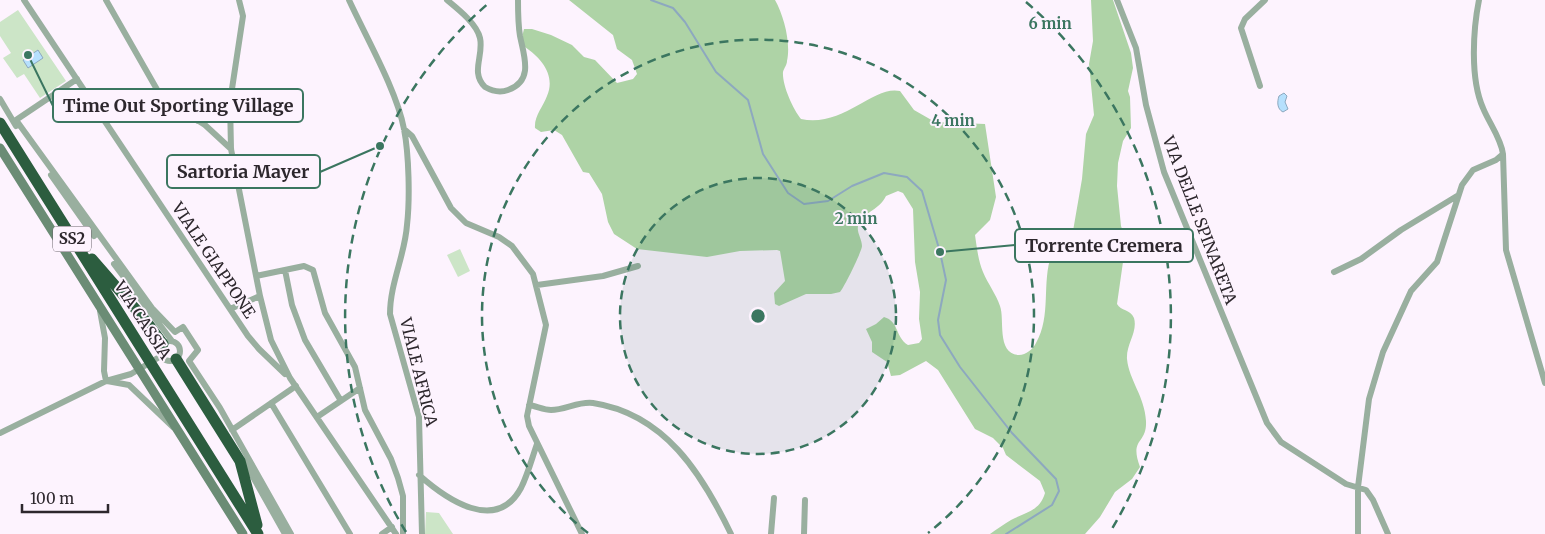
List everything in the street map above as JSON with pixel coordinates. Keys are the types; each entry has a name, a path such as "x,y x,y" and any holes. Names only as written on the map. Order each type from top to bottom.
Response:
{"highway":[{"name":"VIA CASSIA","path":"0,124 70,235 139,357"},
{"name":"VIA CASSIA","path":"0,138 250,534"},
{"path":"70,235 77,239 116,289 167,343"},
{"path":"177,358 240,461 245,473 258,534"},
{"name":"VIA CASSIA","path":"150,375 258,534"}],"street":[{"name":"VIALE GIAPPONE","path":"24,0 230,309 259,349 296,386 396,534"},
{"path":"106,0 159,93 198,121 231,149"},
{"name":"VIALE GIAPPONE","path":"239,0 243,16 230,102 231,149 260,296 271,340 290,378"},
{"path":"349,0 396,100 404,130 412,136 451,208 466,223 499,237 512,246 526,263 537,285 546,325 527,416 537,444 582,534"},
{"path":"447,0 478,32 481,44 478,76 485,88 499,92 515,87 525,74 525,60 518,25 518,0"},
{"name":"VIA DELLE SPINARETA","path":"1117,0 1135,44 1146,105 1167,179 1266,424 1281,442 1346,484 1358,486"},
{"path":"1260,86 1241,28 1246,19 1265,0"},
{"path":"1480,0 1475,31 1477,87 1482,105 1503,154 1506,250 1545,383"},
{"path":"77,79 16,120 152,308 175,332 183,327 198,350 189,361 232,430 291,534"},
{"path":"0,99 167,343 179,348 177,358 238,450 284,534"},
{"path":"198,121 214,117 230,102"},
{"name":"VIALE AFRICA","path":"404,130 408,223 405,243 390,300 390,314 419,417 419,476 422,534"},
{"path":"0,148 100,308 139,357"},
{"path":"1358,534 1358,486 1371,389 1380,360 1411,290 1438,262 1457,196 1471,172 1496,160 1503,154"},
{"path":"1334,272 1360,259 1401,230 1457,196"},
{"path":"256,276 306,266 313,270 326,313 352,360 365,410 391,459 398,478 403,496 403,534"},
{"path":"537,285 603,276 638,266"},
{"path":"284,270 292,305 305,340 341,401"},
{"path":"230,309 260,296"},
{"path":"100,308 105,338 104,371 106,381"},
{"path":"167,343 159,350 161,356 166,361 177,358"},
{"path":"0,433 106,381 131,374 161,356"},
{"path":"129,385 131,374"},
{"path":"150,375 182,435 243,534"},
{"path":"106,381 129,385 182,435"},
{"path":"232,430 296,386"},
{"path":"317,417 360,388"},
{"path":"271,403 350,534"},
{"path":"529,405 551,410 590,403 639,417 663,433 682,451 696,471 731,534"},
{"path":"419,476 442,496 467,509 485,511 500,508 511,501 521,488 537,444"},
{"path":"1358,486 1366,490 1372,497 1388,534"},
{"path":"771,534 774,498"},
{"path":"804,534 805,500"},
{"path":"382,534 392,527"}],"green space":[{"path":"569,0 775,0 784,22 788,46 787,64 783,72 784,83 801,119 816,120 830,118 844,113 879,94 900,91 914,110 935,122 985,124 996,197 990,220 975,235 976,245 983,272 1000,306 1004,342 1007,349 1019,355 1031,349 1041,332 1044,321 1047,275 1052,253 1067,248 1073,231 1082,179 1086,134 1094,115 1089,64 1093,41 1091,0 1113,0 1131,53 1133,68 1128,91 1130,97 1131,128 1123,141 1118,163 1117,186 1121,226 1126,241 1117,304 1134,318 1135,323 1127,359 1128,367 1143,404 1146,429 1136,451 1140,467 1132,479 1115,492 1100,517 1085,534 990,534 1040,504 1045,493 1040,481 1006,455 1003,448 993,438 975,429 938,370 926,361 900,375 891,376 887,362 872,352 872,342 866,329 884,317 892,322 901,338 908,345 919,343 922,339 919,319 920,292 915,262 913,209 903,193 898,191 886,196 859,223 858,229 862,246 849,277 840,292 806,294 779,306 775,304 774,293 785,281 780,251 740,251 707,257 637,249 614,234 608,222 602,194 589,173 583,172 562,135 554,130 541,132 535,128 537,116 547,96 550,81 541,62 525,47 522,37 524,29 532,29 551,35 572,45 584,57 595,60 617,83 633,79 637,74 632,60 617,49 613,35"},
{"path":"18,10 66,81 40,98 24,74 17,78 3,58 11,53 0,36 0,22"},
{"path":"460,249 470,271 458,277 447,255"},
{"path":"426,512 439,513 453,534 425,534"}],"water":[{"path":"38,50 43,58 28,68 23,60"},
{"path":"1284,93 1287,96 1285,102 1288,109 1283,112 1278,103 1279,96"}],"waterway":[{"path":"651,0 673,8 685,22 716,72 748,100 763,154 788,193 804,204 828,201 852,186 884,173 907,177 922,191 946,280 938,320 940,335 960,367 1012,433 1056,479 1059,491 1052,505 1006,534"}],"place":[{"name":"Time Out Sporting Village","path":"28,55"},
{"name":"Sartoria Mayer","path":"380,146"},
{"name":"Torrente Cremera","path":"940,252"}]}
